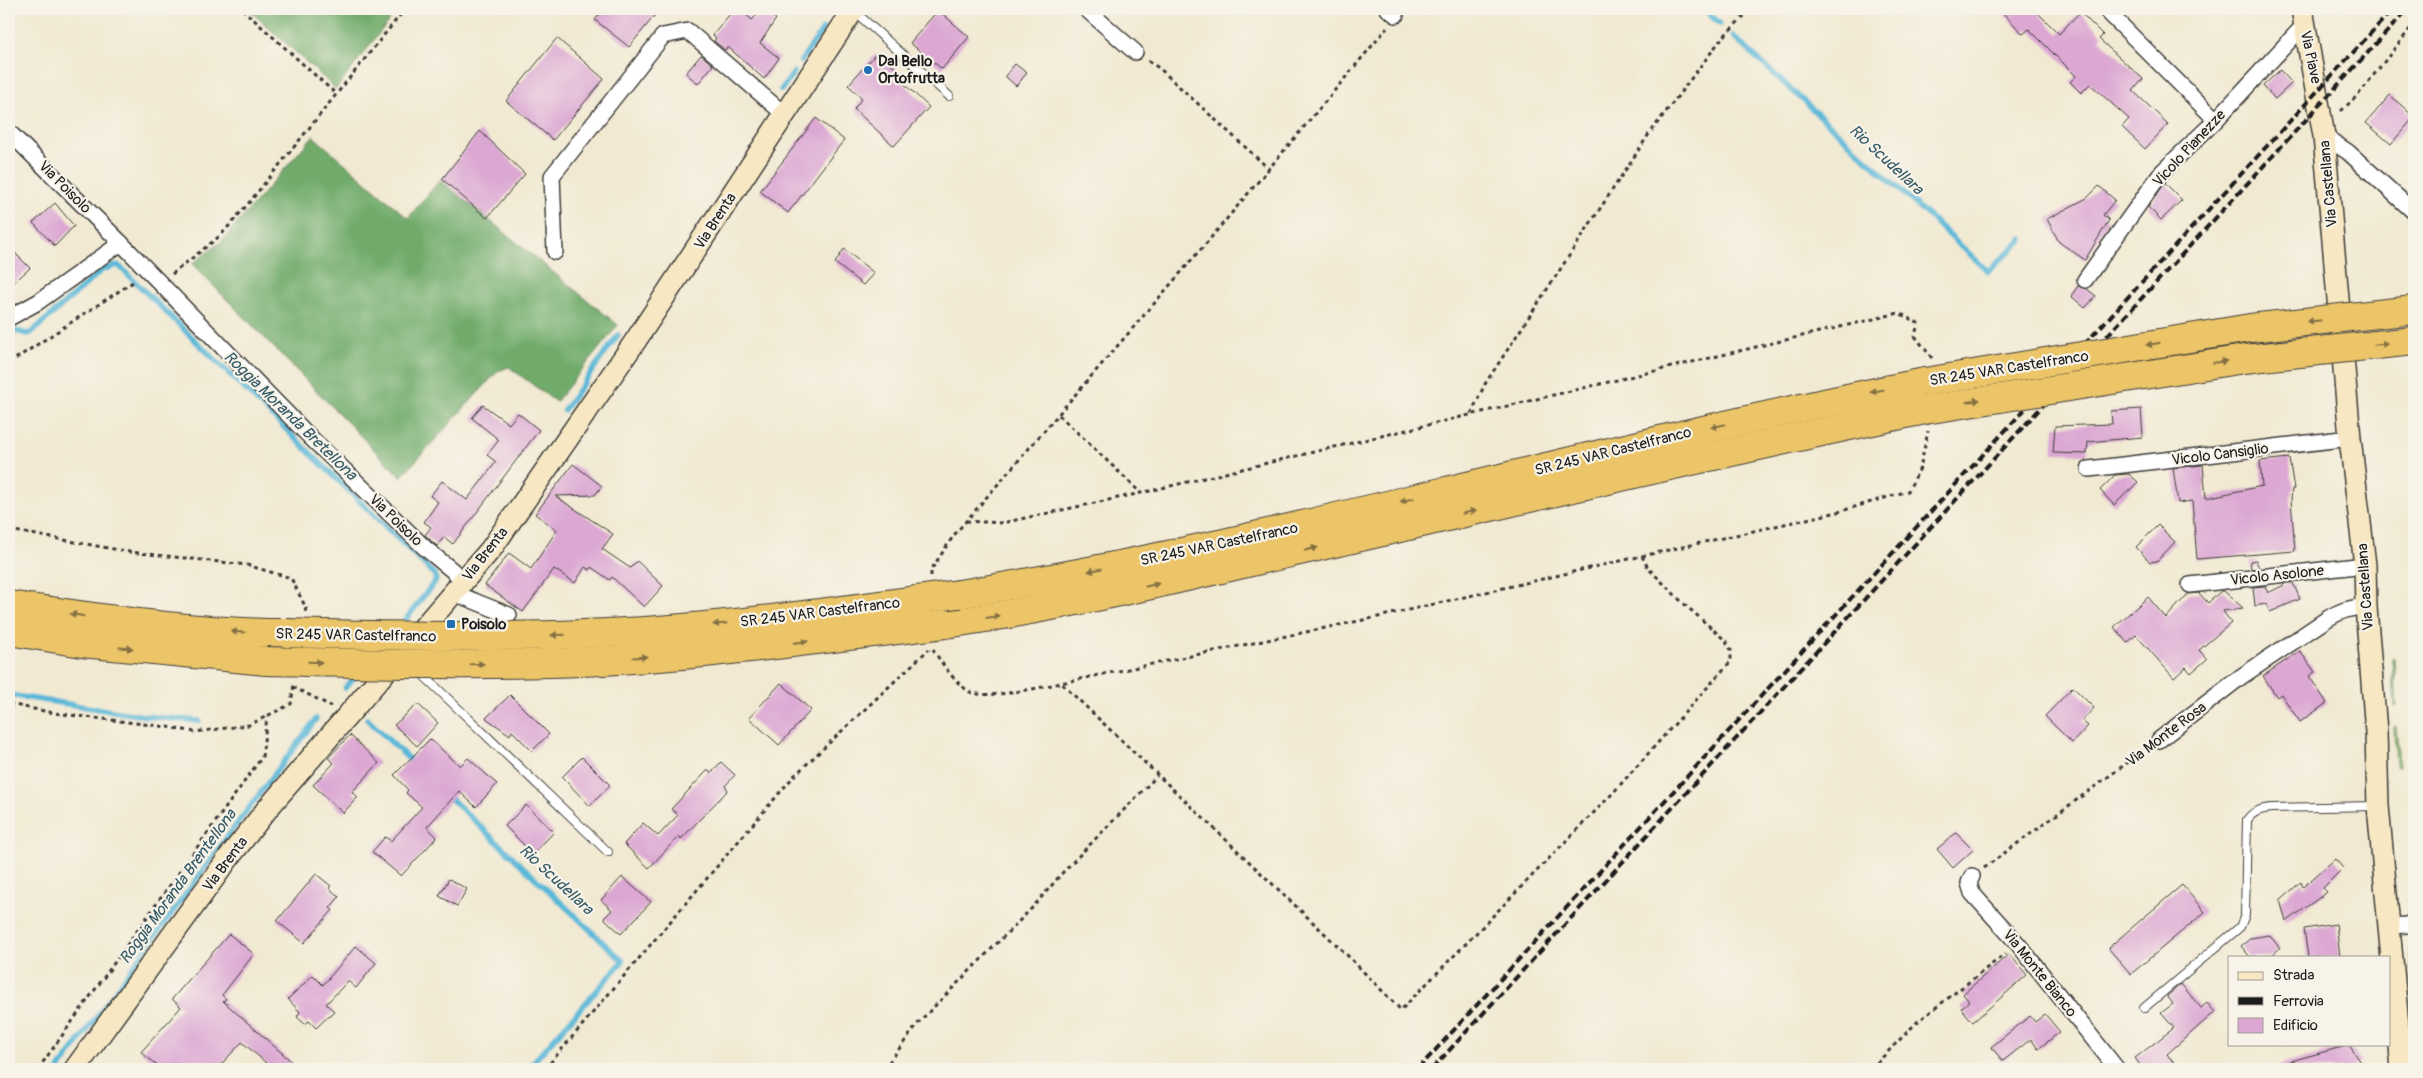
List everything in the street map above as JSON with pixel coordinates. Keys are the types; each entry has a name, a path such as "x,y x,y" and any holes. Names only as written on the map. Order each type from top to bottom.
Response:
{"highway":[{"name":"SR 245 VAR Castelfranco","path":"9,605 121,621 220,632 458,637 584,634 785,617 959,594 1082,573 1290,529 1685,433 1925,382 2250,328 2414,310"},
{"name":"SR 245 VAR Castelfranco","path":"9,631 82,643 266,661 448,664 551,663 699,653 945,624 1002,616 1077,601 1406,527 1689,460 1925,410 2235,360 2414,340"}],"street":[{"name":"Via Brenta","path":"75,1069 230,856 345,717 401,655 491,549 634,343 853,9"},
{"path":"1086,9 1136,52"},
{"path":"2105,9 2216,120"},
{"name":"Vicolo Pianezze","path":"2085,280 2162,172 2216,120 2303,17"},
{"name":"Via Piave","path":"2303,17 2319,106"},
{"path":"555,252 552,176 663,36 688,31 784,114"},
{"name":"Via Castellana","path":"2319,106 2324,136 2350,438 2365,565 2366,607 2376,732 2378,806 2402,1069"},
{"name":"Via Poisolo","path":"9,132 122,243 309,436 426,548 459,586 509,615"},
{"path":"2324,136 2348,152 2414,212"},
{"path":"9,318 38,302 122,243"},
{"name":"Vicolo Cansiglio","path":"2089,469 2350,438"},
{"name":"Vicolo Asolone","path":"2190,585 2365,565"},
{"name":"Via Monte Rosa","path":"2159,740 2242,676 2327,619 2354,607 2366,607"},
{"name":"Via Monte Bianco","path":"1972,876 1969,883 1972,893 2018,944 2117,1069"},
{"path":"2388,926 2407,924 2414,921"}],"lane":[{"path":"853,9 949,96"},
{"path":"401,655 608,852"},
{"path":"2144,1008 2240,926 2245,915 2247,820 2251,814 2272,808 2378,806"}],"path":[{"path":"242,9 336,94"},
{"path":"162,285 175,270 221,236 406,9"},
{"path":"1471,415 1485,384 1649,134 1722,38 1751,9"},
{"path":"932,580 932,570 954,535 1379,40 1392,12"},
{"path":"2344,108 2358,95 2414,24"},
{"path":"1136,52 1159,68 1269,170"},
{"path":"9,363 130,284"},
{"path":"1059,415 1141,493"},
{"path":"545,1069 793,777 932,646 943,665 969,692 992,695 1061,683 1378,617 1642,556 1648,568 1683,603 1718,632 1731,650 1731,661 1671,731 1402,1010 1342,950 1061,683"},
{"path":"293,687 328,704 345,717"},
{"path":"38,1069 262,757 267,716"},
{"name":"Via Monte Rosa","path":"1972,876 2159,740"},
{"path":"884,1069 920,1021 1033,907 1064,871 1157,776"},
{"path":"1871,1069 1916,1023 2018,944"}],"green space":[{"path":"248,9 398,9 336,89"},
{"path":"313,136 408,218 440,180 618,325 556,402 509,367 498,371 401,477 192,264 222,241"},
{"path":"2392,658 2394,659 2397,706 2395,707"},
{"path":"2396,726 2399,766 2396,766 2394,727"},
{"path":"2411,946 2414,1003 2409,947"}],"building":[{"path":"604,9 660,9 629,47 595,20"},
{"path":"734,9 741,10 752,20 763,9 776,19 760,43 779,58 764,79 728,47 725,50 714,41 716,38 713,35"},
{"path":"1999,9 2034,9 2059,34 2080,12 2103,35 2099,39 2143,79 2133,91 2168,124 2145,149 2122,127 2129,119 2090,84 2081,93 2070,82 2076,76 2029,29 2023,34"},
{"path":"938,10 969,37 942,69 910,43"},
{"path":"557,38 604,79 553,140 506,101"},
{"path":"701,55 713,65 698,84 686,73"},
{"path":"875,55 881,55 904,76 900,80 929,107 894,146 854,109 862,98 848,85"},
{"path":"1015,64 1027,73 1016,86 1005,76"},
{"path":"2280,70 2292,83 2275,99 2263,86"},
{"path":"2390,95 2414,117 2391,144 2366,123"},
{"path":"816,118 844,140 788,213 760,191"},
{"path":"480,131 525,174 487,218 442,179"},
{"path":"2165,183 2182,200 2161,220 2148,207"},
{"path":"2099,186 2115,200 2103,215 2109,220 2085,260 2059,242 2047,219 2087,198"},
{"path":"55,203 74,226 55,246 33,223"},
{"path":"9,247 30,268 9,287"},
{"path":"844,249 874,273 863,285 835,263"},
{"path":"2078,286 2087,289 2096,296 2085,308 2071,296"},
{"path":"483,405 509,424 518,413 539,430 453,544 444,537 437,546 425,535 431,527 424,522 438,502 430,496 442,481 467,500 496,462 487,455 499,440 472,418"},
{"path":"2141,409 2143,437 2088,442 2087,454 2053,453 2055,426 2112,424 2111,411"},
{"path":"2289,458 2294,489 2292,489 2291,499 2295,551 2197,559 2192,501 2178,503 2173,468 2203,465 2206,498 2262,486 2260,461"},
{"path":"573,464 602,486 595,495 555,496 613,534 602,549 630,568 637,561 663,586 644,607 612,577 610,580 591,567 590,570 585,567 575,583 554,569 523,612 485,585 509,553 531,569 557,530 535,514"},
{"path":"2129,474 2138,482 2114,505 2100,490 2115,475"},
{"path":"2158,525 2175,542 2157,561 2150,562 2136,547"},
{"path":"2256,560 2259,568 2251,569 2250,561"},
{"path":"2288,583 2293,583 2300,599 2270,612 2266,604 2255,606 2253,587 2265,586 2268,593"},
{"path":"2221,591 2224,591 2243,608 2223,611 2231,623 2199,650 2207,659 2191,673 2186,667 2174,678 2136,635 2127,643 2114,627 2148,597 2166,618 2188,594 2199,593 2208,603"},
{"path":"2300,651 2315,672 2309,676 2327,703 2300,722 2281,694 2277,697 2263,676"},
{"path":"781,683 811,710 779,745 749,718"},
{"path":"2073,687 2094,708 2082,721 2088,726 2072,743 2045,716"},
{"path":"510,695 549,734 532,751 512,731 510,735 486,718"},
{"path":"418,704 438,723 417,746 394,725"},
{"path":"350,735 379,763 352,792 358,797 343,813 313,785 334,763 328,758"},
{"path":"430,739 460,766 468,758 497,784 476,807 459,791 427,827 437,837 401,876 372,852 385,837 391,841 422,807 406,793 408,790 394,775"},
{"path":"582,757 610,785 590,806 562,777"},
{"path":"721,762 735,775 725,786 728,790 681,839 679,836 649,868 624,844 643,823 658,836 678,815 671,809 708,770 711,773"},
{"path":"526,805 554,832 533,854 505,826"},
{"path":"1956,833 1973,850 1953,868 1937,849"},
{"path":"2335,859 2343,868 2323,888 2327,892 2286,922 2280,900 2301,882 2303,887"},
{"path":"316,874 331,886 329,888 339,897 330,908 333,910 304,943 277,921"},
{"path":"622,877 651,902 621,934 604,918 612,910 601,900"},
{"path":"449,879 467,889 457,906 439,896"},
{"path":"2182,885 2205,912 2131,974 2108,948"},
{"path":"2336,924 2340,956 2308,956 2304,929"},
{"path":"229,934 254,954 222,995 226,999 223,1001 291,1061 283,1069 273,1069 242,1042 217,1069 161,1069 141,1052 181,1007 172,999"},
{"path":"2269,935 2280,948 2271,956 2249,956 2241,946 2251,938"},
{"path":"356,946 376,963 356,988 348,981 326,1004 334,1011 316,1028 309,1021 305,1024 297,1017 300,1012 288,999 313,975 323,985"},
{"path":"2009,954 2027,975 1973,1022 1961,1008 1969,1001 1963,994"},
{"path":"2181,984 2201,1008 2207,1003 2215,1012 2167,1054 2178,1069 2143,1069 2135,1058 2174,1028 2161,1013 2173,1004 2167,996"},
{"path":"2045,1014 2060,1032 2038,1049 2031,1039 2003,1061 1991,1047 2030,1016 2035,1022"},
{"path":"2345,1046 2350,1046 2361,1062 2351,1069 2280,1069 2280,1064"}],"waterway":[{"path":"834,13 836,9"},
{"name":"Rio Scudellara","path":"1703,9 1720,24"},
{"path":"801,61 823,29"},
{"name":"Rio Scudellara","path":"1733,36 1988,271 2023,239"},
{"path":"781,90 794,72"},
{"name":"Roggia Moranda Bretellona","path":"9,329 27,334 31,333 102,270 118,265 434,574 436,580 400,627"},
{"path":"564,410 618,335"},
{"name":"Roggia Moranda Bretellona","path":"345,688 360,671"},
{"path":"9,695 145,716 199,721"},
{"name":"Roggia Moranda Brentellona","path":"59,1069 227,837 316,719"},
{"name":"Rio Scudellara","path":"367,719 414,764"},
{"name":"Rio Scudellara","path":"446,794 623,961 527,1069"}],"railway":[{"path":"1418,1069 2393,9"},
{"path":"1432,1069 2408,9"}],"place":[{"name":"Dal Bello Ortofrutta","path":"868,70"},
{"name":"Poisolo","path":"451,624"}]}
